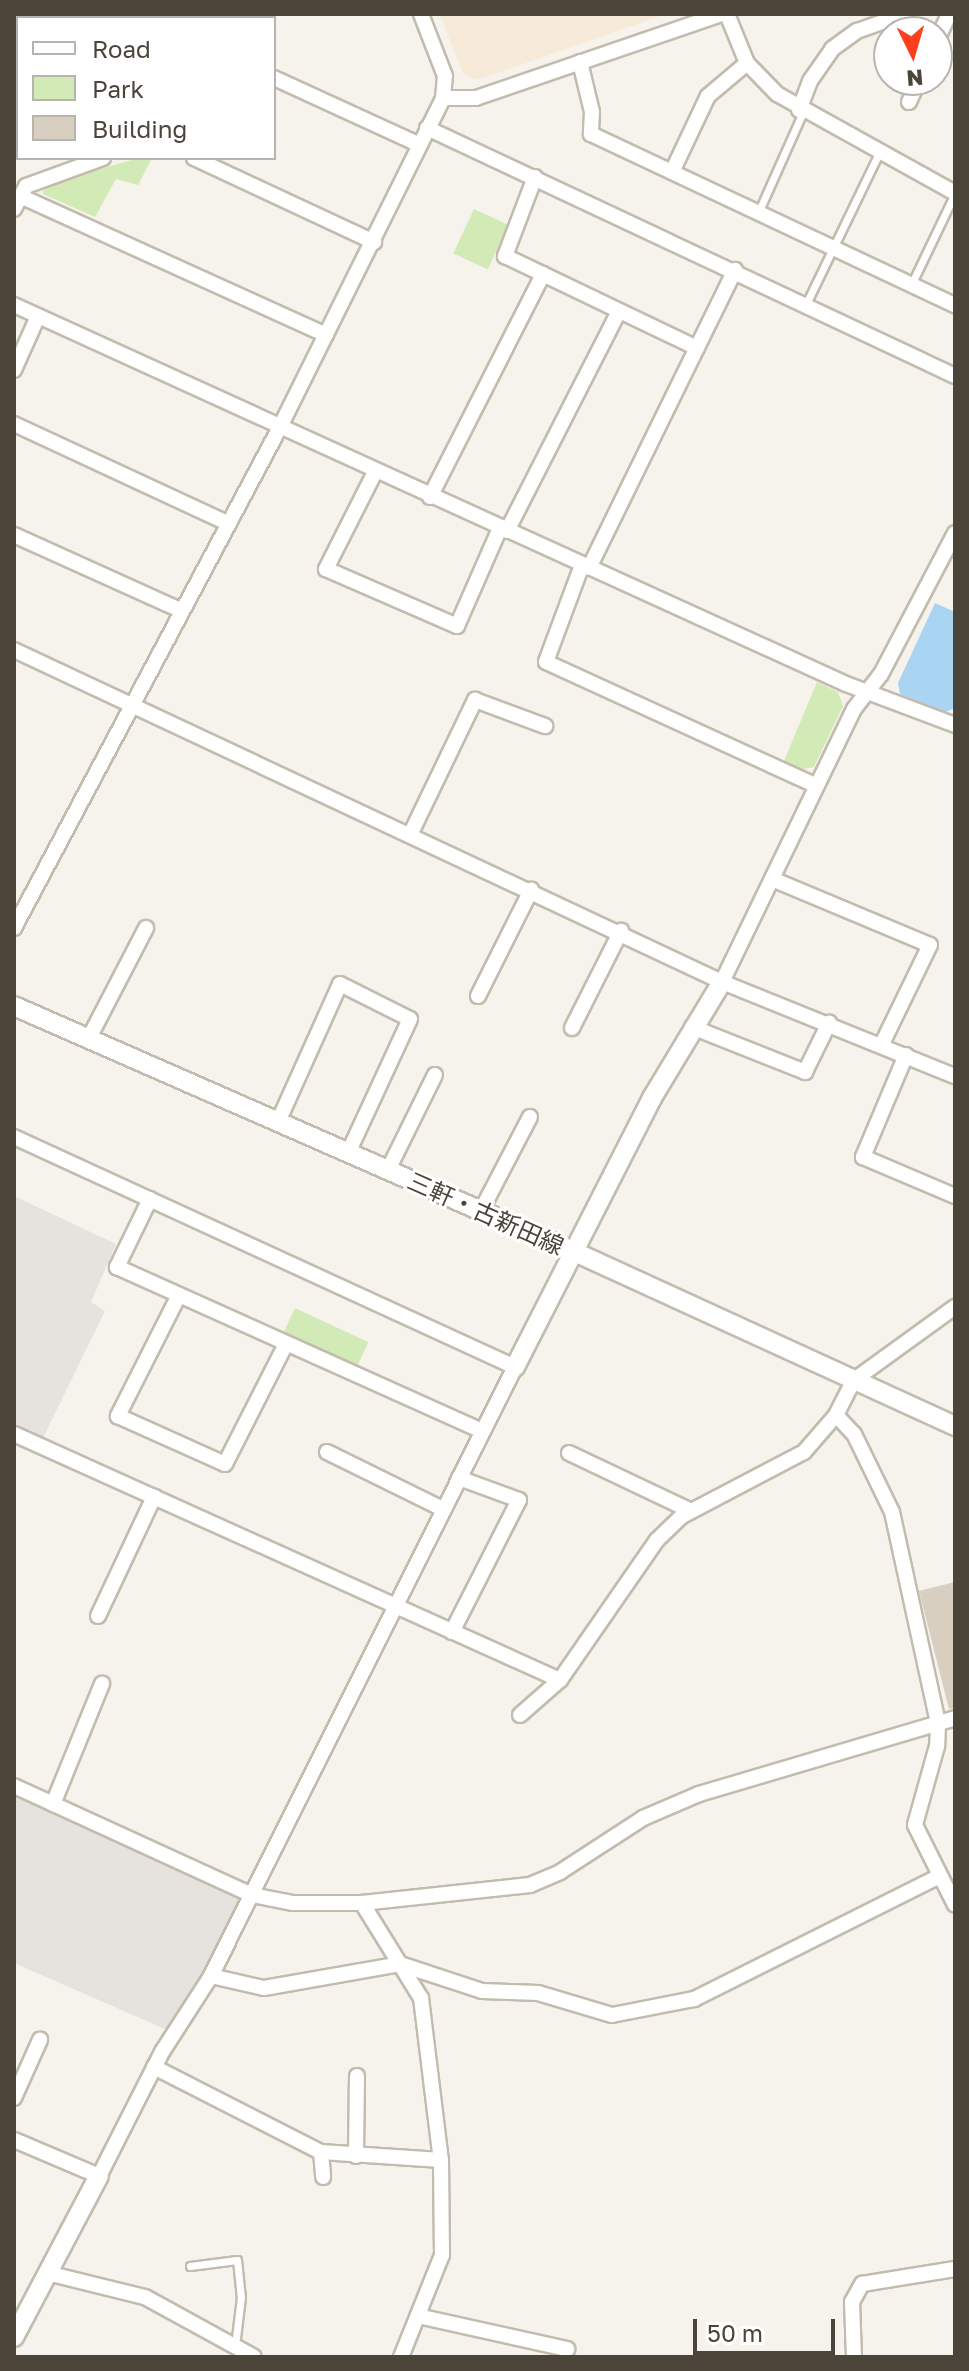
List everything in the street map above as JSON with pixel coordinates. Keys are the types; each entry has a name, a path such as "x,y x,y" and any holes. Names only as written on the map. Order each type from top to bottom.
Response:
{"street":[{"path":"14,928 129,703 279,429 443,98 445,76 421,14"},
{"path":"443,98 476,98 725,14 747,63 801,111 955,193"},
{"path":"801,111 810,81 832,49 857,31 905,14"},
{"path":"580,62 591,102 591,134 955,305"},
{"path":"672,172 708,96 747,63"},
{"path":"276,79 418,144"},
{"path":"909,102 912,96"},
{"path":"427,128 735,270 955,376"},
{"path":"98,160 26,186 17,202 326,335"},
{"path":"200,160 374,242"},
{"path":"535,177 505,256 697,348"},
{"path":"735,270 586,566 546,662 815,785"},
{"path":"430,497 543,274"},
{"path":"14,305 430,497 868,691 955,725"},
{"path":"375,472 326,569 457,626 619,311"},
{"path":"14,370 38,316"},
{"path":"14,424 227,523"},
{"path":"14,2337 154,2067 211,1976 482,1431 692,1027 722,982 815,785 955,533"},
{"path":"14,535 180,610"},
{"path":"14,650 621,931 722,982 955,1076"},
{"path":"411,833 475,700 545,726"},
{"path":"772,879 930,945 882,1044"},
{"path":"478,996 531,890"},
{"path":"89,1038 146,928"},
{"path":"572,1028 621,931"},
{"path":"278,1122 340,984 410,1019 348,1153"},
{"name":"三軒・古新田線","path":"14,1006 577,1253 955,1426"},
{"path":"692,1027 805,1072 829,1023"},
{"path":"906,1055 863,1157 955,1196"},
{"path":"388,1170 435,1075"},
{"path":"481,1211 530,1117"},
{"path":"14,1137 515,1367"},
{"path":"150,1199 117,1267 482,1431"},
{"path":"179,1295 118,1416 225,1464 286,1344"},
{"path":"520,1715 560,1680 657,1540 691,1511 804,1452 836,1415 854,1380 955,1307"},
{"path":"836,1415 854,1434 892,1512 938,1723 937,1746 915,1825 955,1905"},
{"path":"14,1434 396,1609 560,1680"},
{"path":"327,1452 443,1509"},
{"path":"569,1453 691,1511"},
{"path":"452,1632 519,1500 459,1478"},
{"path":"98,1616 154,1497"},
{"path":"53,1804 102,1684"},
{"path":"14,1786 252,1895 293,1903 362,1903 530,1885 560,1872 643,1818 699,1794 955,1718"},
{"path":"211,1976 264,1988 400,1964 482,1991 538,1993 612,2015 694,1999 940,1876"},
{"path":"362,1903 421,1998 441,2160 442,2255 401,2357"},
{"path":"14,2098 40,2040"},
{"path":"154,2067 321,2152 441,2160"},
{"path":"356,2156 357,2076"},
{"path":"14,2140 99,2176"},
{"path":"321,2152 323,2177"},
{"path":"854,2357 852,2302 862,2284 955,2269"},
{"path":"47,2273 145,2297 254,2357"},
{"path":"418,2316 567,2349"}],"lane":[{"path":"758,213 801,111"},
{"path":"806,304 879,153"},
{"path":"911,285 955,193"},
{"path":"190,2266 237,2260 241,2297 235,2346"}],"shaded area":[{"path":"440,14 666,14 477,80 463,74"},
{"path":"14,1196 116,1244 91,1302 105,1311 42,1440 14,1428"},
{"path":"14,1795 235,1894 239,1902 174,2033 14,1963"}],"green space":[{"path":"132,160 151,160 138,185 116,179 95,217 43,194 44,185"},
{"path":"474,209 508,225 488,269 453,253"},
{"path":"817,682 838,692 843,706 814,767 802,769 784,761"},
{"path":"295,1308 368,1342 356,1369 283,1334"}],"water":[{"path":"935,603 955,612 955,708 946,712 900,694 898,683"}],"building":[{"path":"955,1582 955,1708 949,1709 919,1591"}]}
